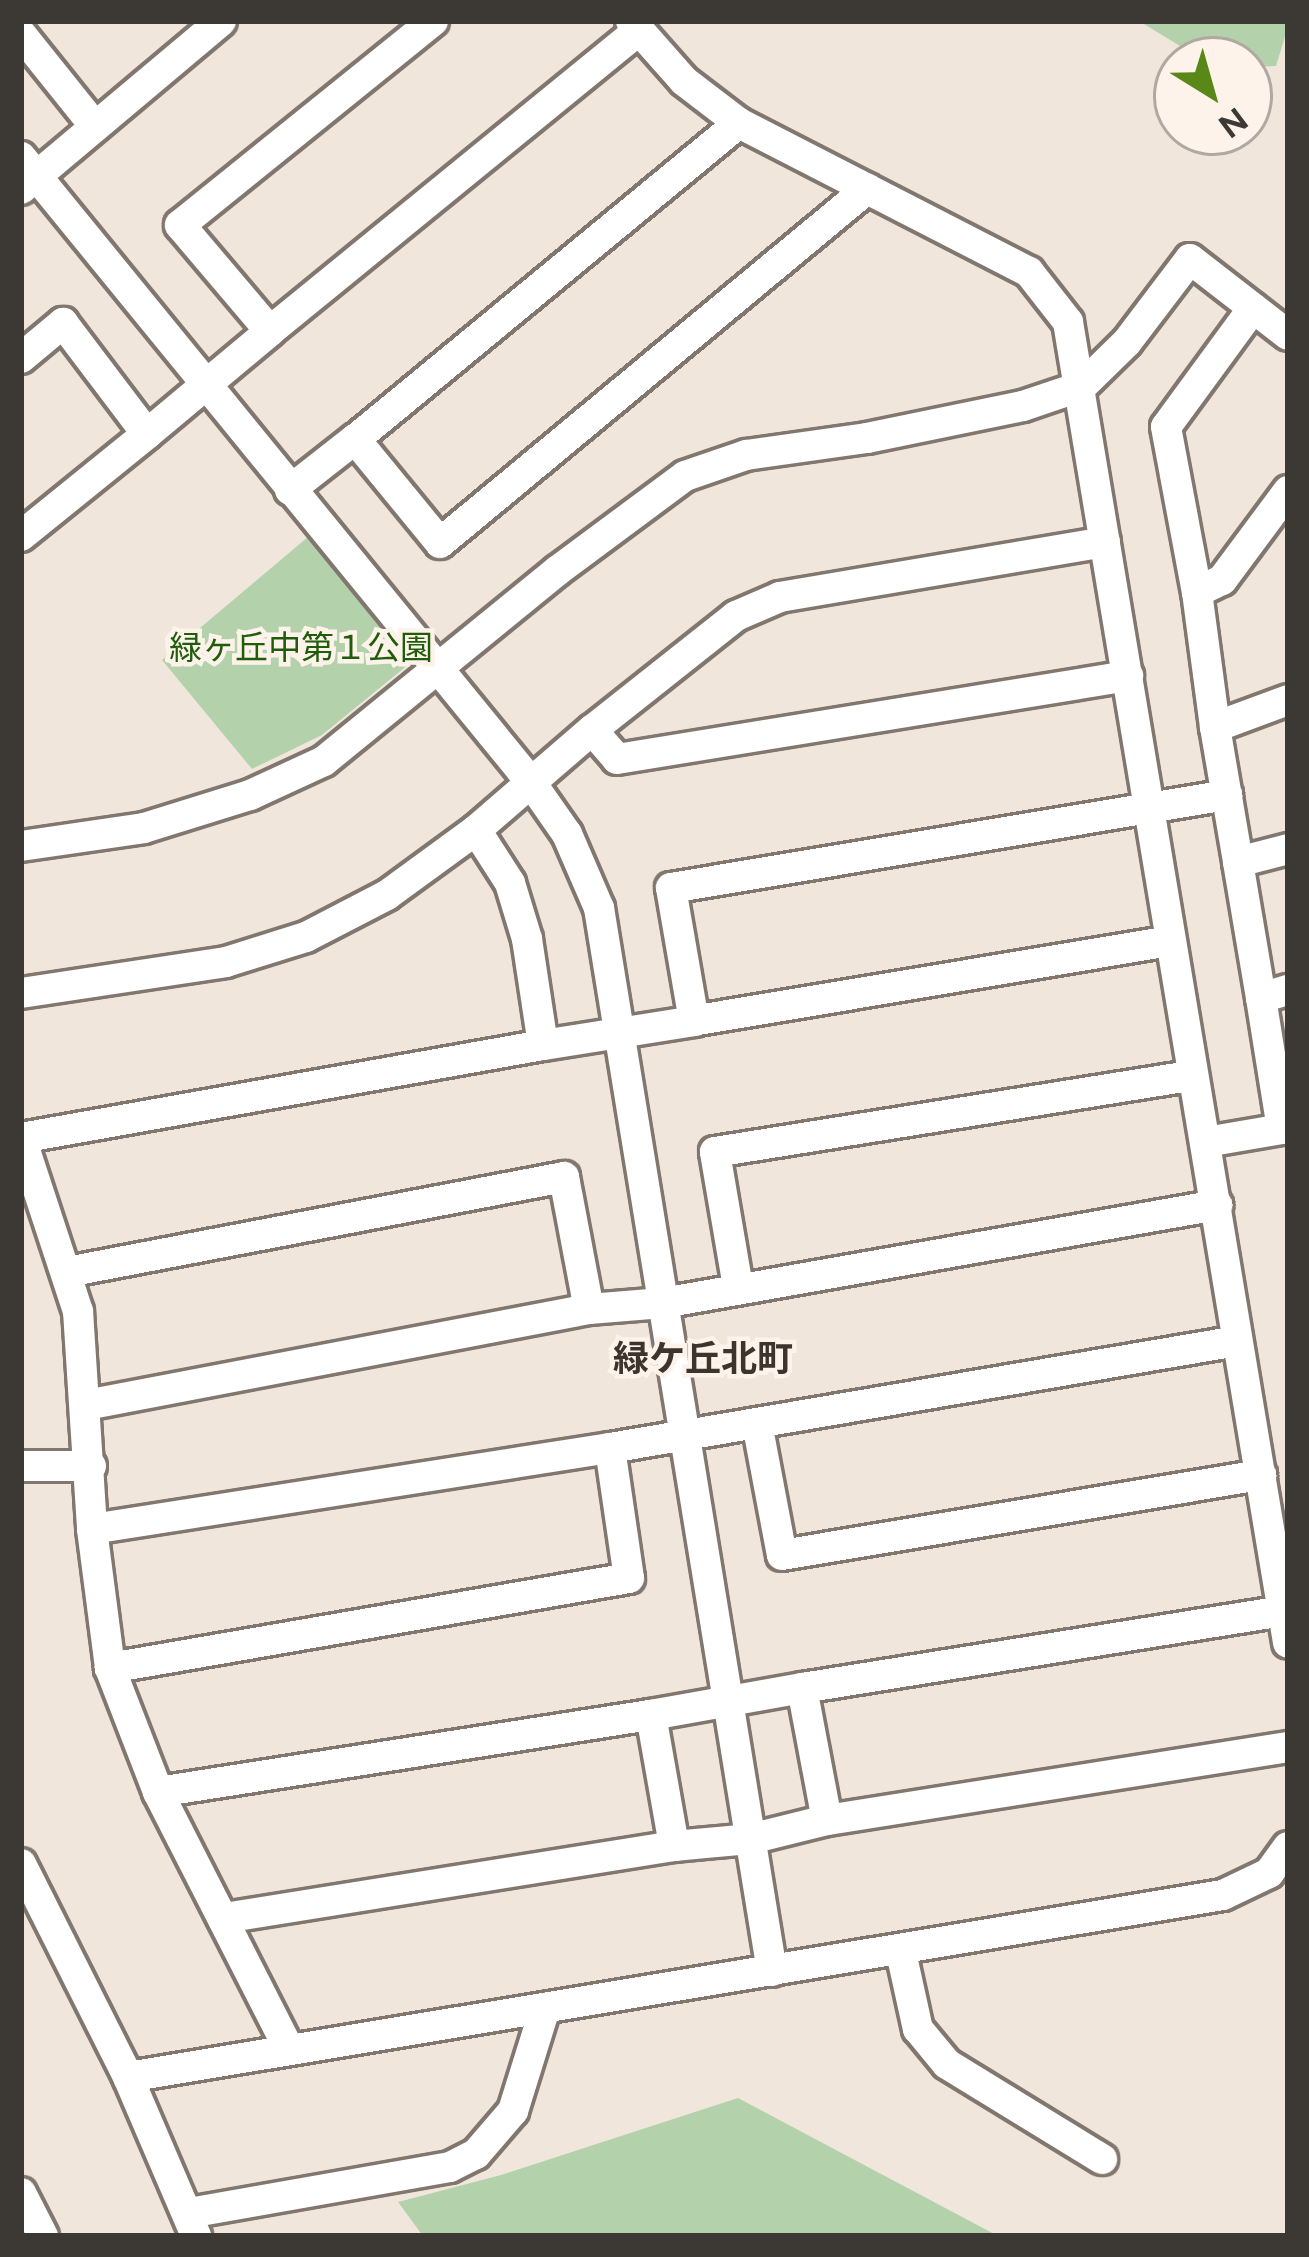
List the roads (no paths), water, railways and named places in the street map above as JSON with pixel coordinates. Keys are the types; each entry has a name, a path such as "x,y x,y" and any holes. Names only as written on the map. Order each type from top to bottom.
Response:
{"street":[{"path":"220,21 26,174 206,385 530,781 567,835 599,908 772,1971"},
{"path":"270,331 180,225 433,21"},
{"path":"21,536 635,26 684,81 739,123 1029,272 1068,322 1082,386 1288,1643"},
{"path":"21,34 94,124"},
{"path":"290,490 739,123"},
{"path":"355,439 440,543 868,189"},
{"path":"21,846 144,828 250,795 324,761 685,476 746,454 867,438 1023,406 1082,386 1127,342 1190,259 1288,335"},
{"path":"1206,1142 1285,1128 1274,994 1238,862 1198,592 1166,427 1253,308"},
{"path":"21,358 63,322 147,434"},
{"path":"1198,592 1222,580 1288,491"},
{"path":"21,993 226,962 306,938 387,896 476,830 736,616 780,598 1106,542"},
{"path":"592,730 617,759 1128,676"},
{"path":"1215,728 1288,700"},
{"path":"694,1021 671,888 1227,795"},
{"path":"476,830 510,883 527,939 543,1045"},
{"path":"1238,862 1288,849"},
{"path":"288,2047 158,1792 110,1668 92,1529 78,1311 21,1138 1170,941"},
{"path":"738,1287 716,1152 1192,1076"},
{"path":"67,1272 564,1177 589,1310"},
{"path":"86,1405 589,1310 663,1304 1217,1205"},
{"path":"92,1529 610,1448 1237,1341"},
{"path":"757,1423 782,1555 1261,1475"},
{"path":"110,1668 629,1578 610,1448"},
{"path":"21,1466 91,1466"},
{"path":"158,1792 651,1715 1283,1594"},
{"path":"802,1688 827,1820"},
{"path":"651,1715 674,1846"},
{"path":"223,1918 750,1838 827,1820 1288,1747"},
{"path":"21,1864 128,2078 193,2224 450,2167 476,2154 513,2111 545,2008"},
{"path":"128,2078 288,2047 901,1952 1223,1895 1282,1869"},
{"path":"901,1952 918,2029 947,2064 1102,2159"},
{"path":"21,2193 43,2236"}],"district":[{"name":"緑ケ丘北町","path":"703,1359"}],"park label":[{"name":"緑ヶ丘中第１公園","path":"301,648"}]}
